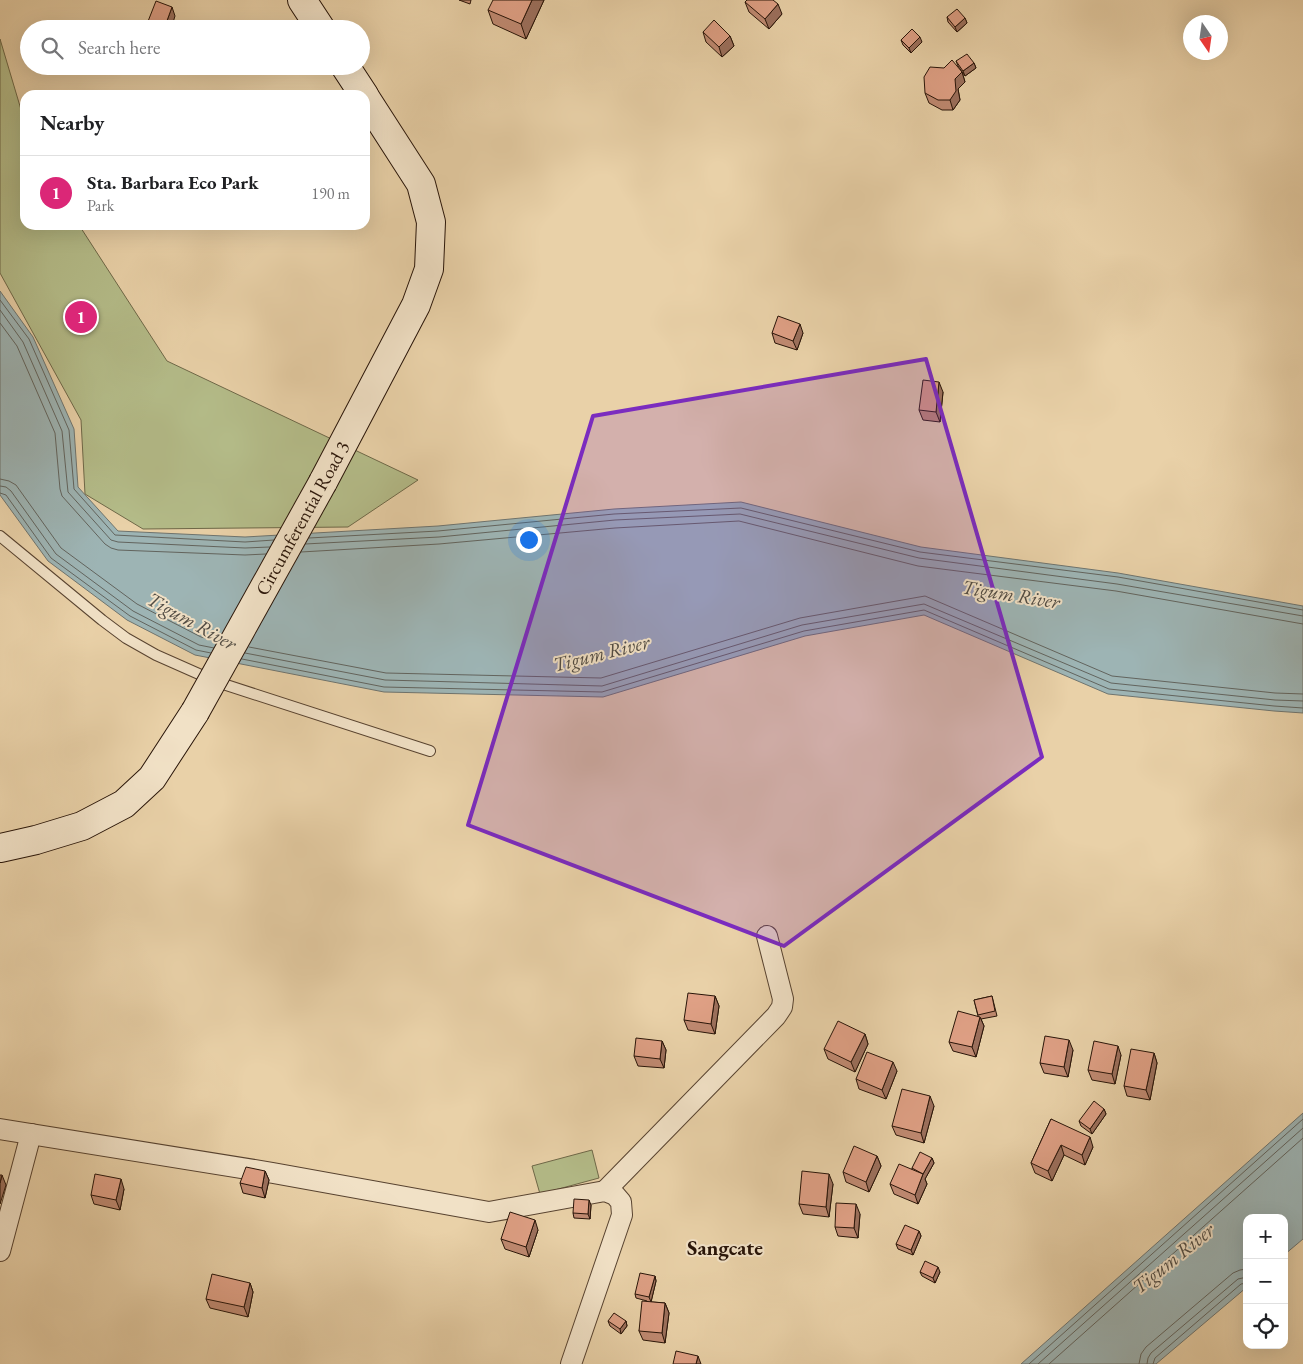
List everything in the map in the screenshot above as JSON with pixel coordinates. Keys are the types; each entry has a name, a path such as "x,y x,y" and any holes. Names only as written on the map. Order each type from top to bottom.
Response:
{"main road":[{"path":"302,0 315,20"},
{"name":"Circumferential Road 3","path":"351,75 360,90"},
{"name":"Circumferential Road 3","path":"0,848 36,840 82,826 124,804 152,778 195,712 323,482 416,305 429,269 431,222 421,184 370,105"}],"street":[{"path":"605,1191 776,1016 782,1007 783,999 767,936"},
{"path":"0,1129 273,1173 489,1212 605,1191 615,1195 621,1202 622,1215 570,1364"},
{"path":"0,1251 31,1134"}],"lane":[{"path":"0,536 102,620 126,638 156,655 216,682 430,751"}],"highlighted area":[{"path":"926,359 1042,757 784,946 468,825 593,416"}],"green space":[{"path":"0,39 20,106 20,230 82,230 167,361 418,480 348,527 143,529 85,494 81,420 0,273"},
{"path":"592,1150 599,1178 540,1194 532,1166"}],"water":[{"name":"Tigum River","path":"0,291 33,337 74,429 78,487 118,531 245,537 438,526 614,509 741,502 921,547 1118,573 1303,606 1303,713 1108,694 924,615 805,636 603,697 384,692 195,655 127,620 48,561 0,495"},
{"name":"Tigum River","path":"1303,1113 1303,1239 1288,1252 1288,1214 1243,1214 1243,1290 1156,1364 1021,1364"}],"building":[{"path":"493,0 532,0 521,24 488,10"},
{"path":"747,0 773,0 778,4 765,19 745,2"},
{"path":"156,1 172,7 167,20 149,20"},
{"path":"957,9 965,18 955,27 947,17"},
{"path":"714,20 730,36 719,47 703,32"},
{"path":"912,29 920,37 909,48 901,40"},
{"path":"967,54 974,63 963,71 956,61"},
{"path":"952,60 962,72 955,79 956,91 950,100 938,100 925,93 924,77 930,67 944,68"},
{"path":"778,316 800,324 793,341 772,333"},
{"path":"923,380 939,382 936,412 919,410"},
{"path":"688,993 715,996 711,1024 684,1020"},
{"path":"992,996 995,1011 978,1015 974,1000"},
{"path":"958,1011 980,1017 972,1047 949,1042"},
{"path":"838,1021 865,1034 851,1062 824,1049"},
{"path":"1045,1036 1069,1040 1064,1067 1040,1063"},
{"path":"636,1038 662,1041 660,1059 634,1056"},
{"path":"1094,1041 1118,1046 1112,1074 1088,1070"},
{"path":"1131,1049 1154,1053 1146,1090 1124,1086"},
{"path":"867,1052 893,1062 882,1090 856,1079"},
{"path":"902,1089 930,1096 921,1133 892,1126"},
{"path":"1094,1101 1104,1109 1090,1129 1079,1121"},
{"path":"1051,1119 1090,1137 1082,1155 1061,1145 1048,1171 1031,1163"},
{"path":"854,1146 877,1156 866,1182 843,1172"},
{"path":"920,1152 932,1158 923,1174 912,1168"},
{"path":"899,1164 923,1174 915,1195 890,1184"},
{"path":"246,1167 265,1171 262,1188 240,1183"},
{"path":"802,1171 829,1174 826,1207 799,1204"},
{"path":"95,1174 121,1179 116,1200 91,1195"},
{"path":"574,1199 589,1200 588,1214 573,1213"},
{"path":"836,1203 856,1204 854,1228 835,1227"},
{"path":"510,1212 535,1220 526,1247 501,1239"},
{"path":"905,1225 919,1231 911,1250 896,1244"},
{"path":"925,1261 938,1267 933,1278 920,1272"},
{"path":"640,1273 655,1276 649,1297 635,1294"},
{"path":"212,1274 250,1283 244,1307 206,1299"},
{"path":"642,1301 665,1303 662,1333 639,1331"},
{"path":"614,1313 626,1321 620,1329 608,1321"},
{"path":"676,1351 698,1356 696,1364 673,1364"}],"place":[{"name":"Sta. Barbara Eco Park","path":"81,317"}],"district":[{"name":"Sangcate","path":"725,1248"}]}
